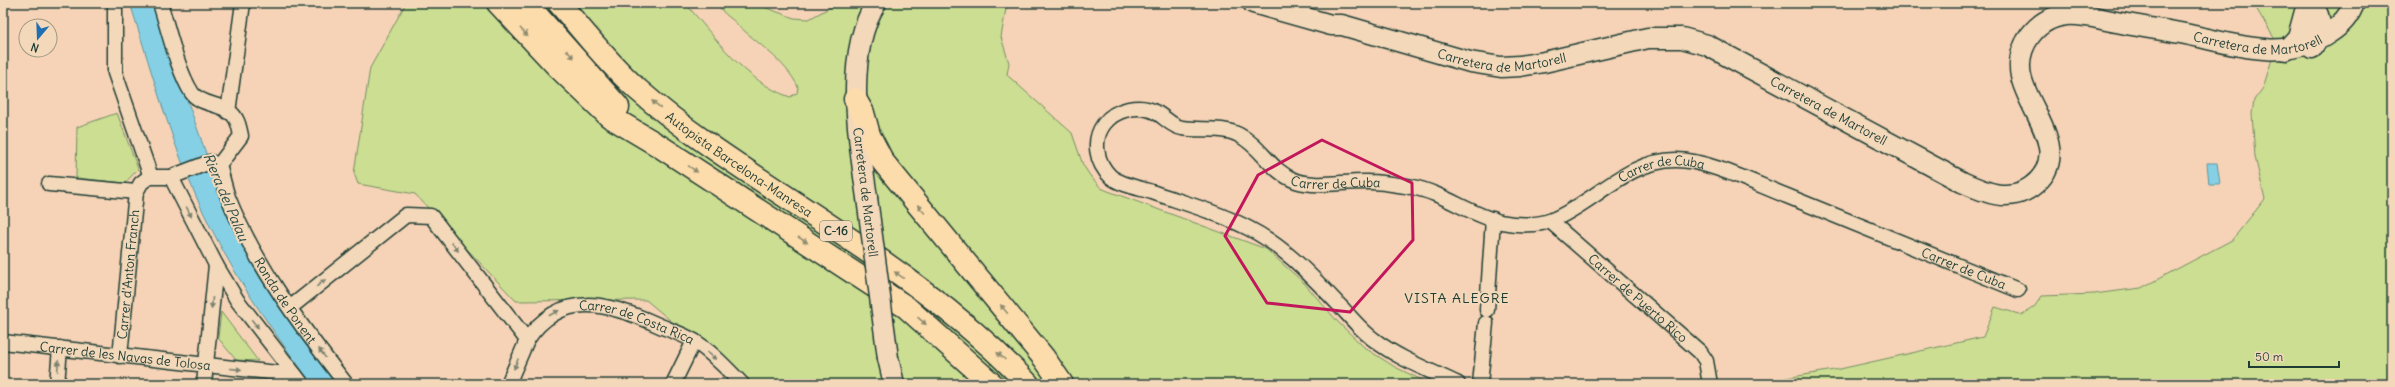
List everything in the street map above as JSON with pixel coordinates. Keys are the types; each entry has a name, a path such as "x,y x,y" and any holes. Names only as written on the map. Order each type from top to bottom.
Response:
{"highway":[{"path":"498,3 591,100 609,116 661,147"},
{"name":"C-16","path":"526,3 608,97 661,147 906,307 992,384"},
{"name":"Autopista Barcelona-Manresa","path":"559,3 594,45 636,88 686,128 925,293 976,334 1028,384"},
{"path":"856,99 863,113 869,135 883,162 1030,340 1062,384"}],"main road":[{"name":"Carretera de Martorell","path":"876,3 865,22 860,42 856,99 867,198 888,358 894,384"},
{"name":"Carretera de Martorell","path":"1253,3 1331,25 1342,25 1470,62 1502,67 1538,63 1648,38 1665,36 1694,40 1734,58 1962,182 1985,192 2008,196 2019,193 2038,182 2048,157 2047,136 2021,77 2021,57 2031,34 2040,25 2052,18 2066,15 2093,17 2145,28 2176,41 2231,56 2267,62 2308,51 2316,41 2339,25 2358,4"},
{"name":"Carretera de Martorell","path":"1286,3 1334,19 1342,25"},
{"path":"2305,4 2327,9 2358,4"},
{"path":"2286,56 2298,37 2305,4"},
{"path":"2305,4 2320,21 2316,41"},
{"name":"Carretera de Martorell","path":"2286,56 2316,54 2338,42 2357,23 2358,4"}],"street":[{"path":"115,3 115,73 151,177 176,175 215,164 241,136 236,118 218,104 202,100 193,94 183,73 160,3"},
{"path":"228,112 243,3"},
{"name":"Carrer de Cuba","path":"1458,384 1394,353 1370,338 1296,260 1275,243 1247,228 1209,211 1113,179 1100,165 1096,150 1100,129 1109,118 1119,111 1146,109 1155,112 1172,125 1183,128 1215,129 1237,134 1254,144 1272,166 1284,176 1298,182 1316,184 1370,182 1414,188 1442,195 1493,219 1518,224 1550,221 1642,167 1665,161 1689,161 1761,186 2018,290"},
{"name":"Ronda de Ponent","path":"215,164 228,197 270,277 346,384"},
{"path":"176,175 216,265 237,300 298,380"},
{"name":"Carrer d'Anton Franch","path":"120,356 136,192 141,183 151,177"},
{"name":"Carrer d'Anton Franch","path":"49,184 136,192"},
{"path":"291,307 406,215 431,216 527,340"},
{"path":"1480,384 1493,219"},
{"name":"Carrer de Puerto Rico","path":"1550,221 1700,352 1706,361 1710,384"},
{"path":"204,384 216,265"},
{"name":"Carrer de Costa Rica","path":"508,384 527,340 537,325 544,318 574,305 614,309 644,318 694,341 742,384"},
{"path":"673,384 694,341"},
{"name":"Carrer de les Navas de Tolosa","path":"3,342 206,366 298,380"},
{"path":"57,384 60,348"}],"highlighted area":[{"path":"1322,140 1412,183 1413,240 1350,312 1267,303 1225,236 1258,175"}],"green space":[{"path":"406,3 685,3 720,44 745,69 774,90 790,97 797,93 798,87 793,78 770,53 723,12 718,3 753,3 794,18 809,19 829,8 845,3 1007,3 1001,37 1009,63 1007,75 1072,133 1083,165 1101,188 1266,249 1304,283 1338,322 1365,348 1395,367 1430,384 746,384 646,300 516,301 415,194 358,184 354,173 370,68"},
{"path":"2253,3 2392,3 2392,384 1750,384 1840,369 1983,337 1995,307 2022,315 2034,307 2042,296 2094,294 2141,288 2232,240 2265,199 2255,157 2252,114 2254,100 2263,88 2277,43"},
{"path":"117,113 138,169 125,183 76,178 77,127"},
{"path":"221,312 258,361 236,360 218,338"}],"water":[{"name":"Riera del Palau","path":"130,3 153,3 214,176 230,211 340,384 312,384 258,308 233,269 198,201 176,146"},
{"path":"2207,163 2217,163 2220,184 2209,184"}],"district":[{"name":"VISTA ALEGRE","path":"1457,298"}]}
